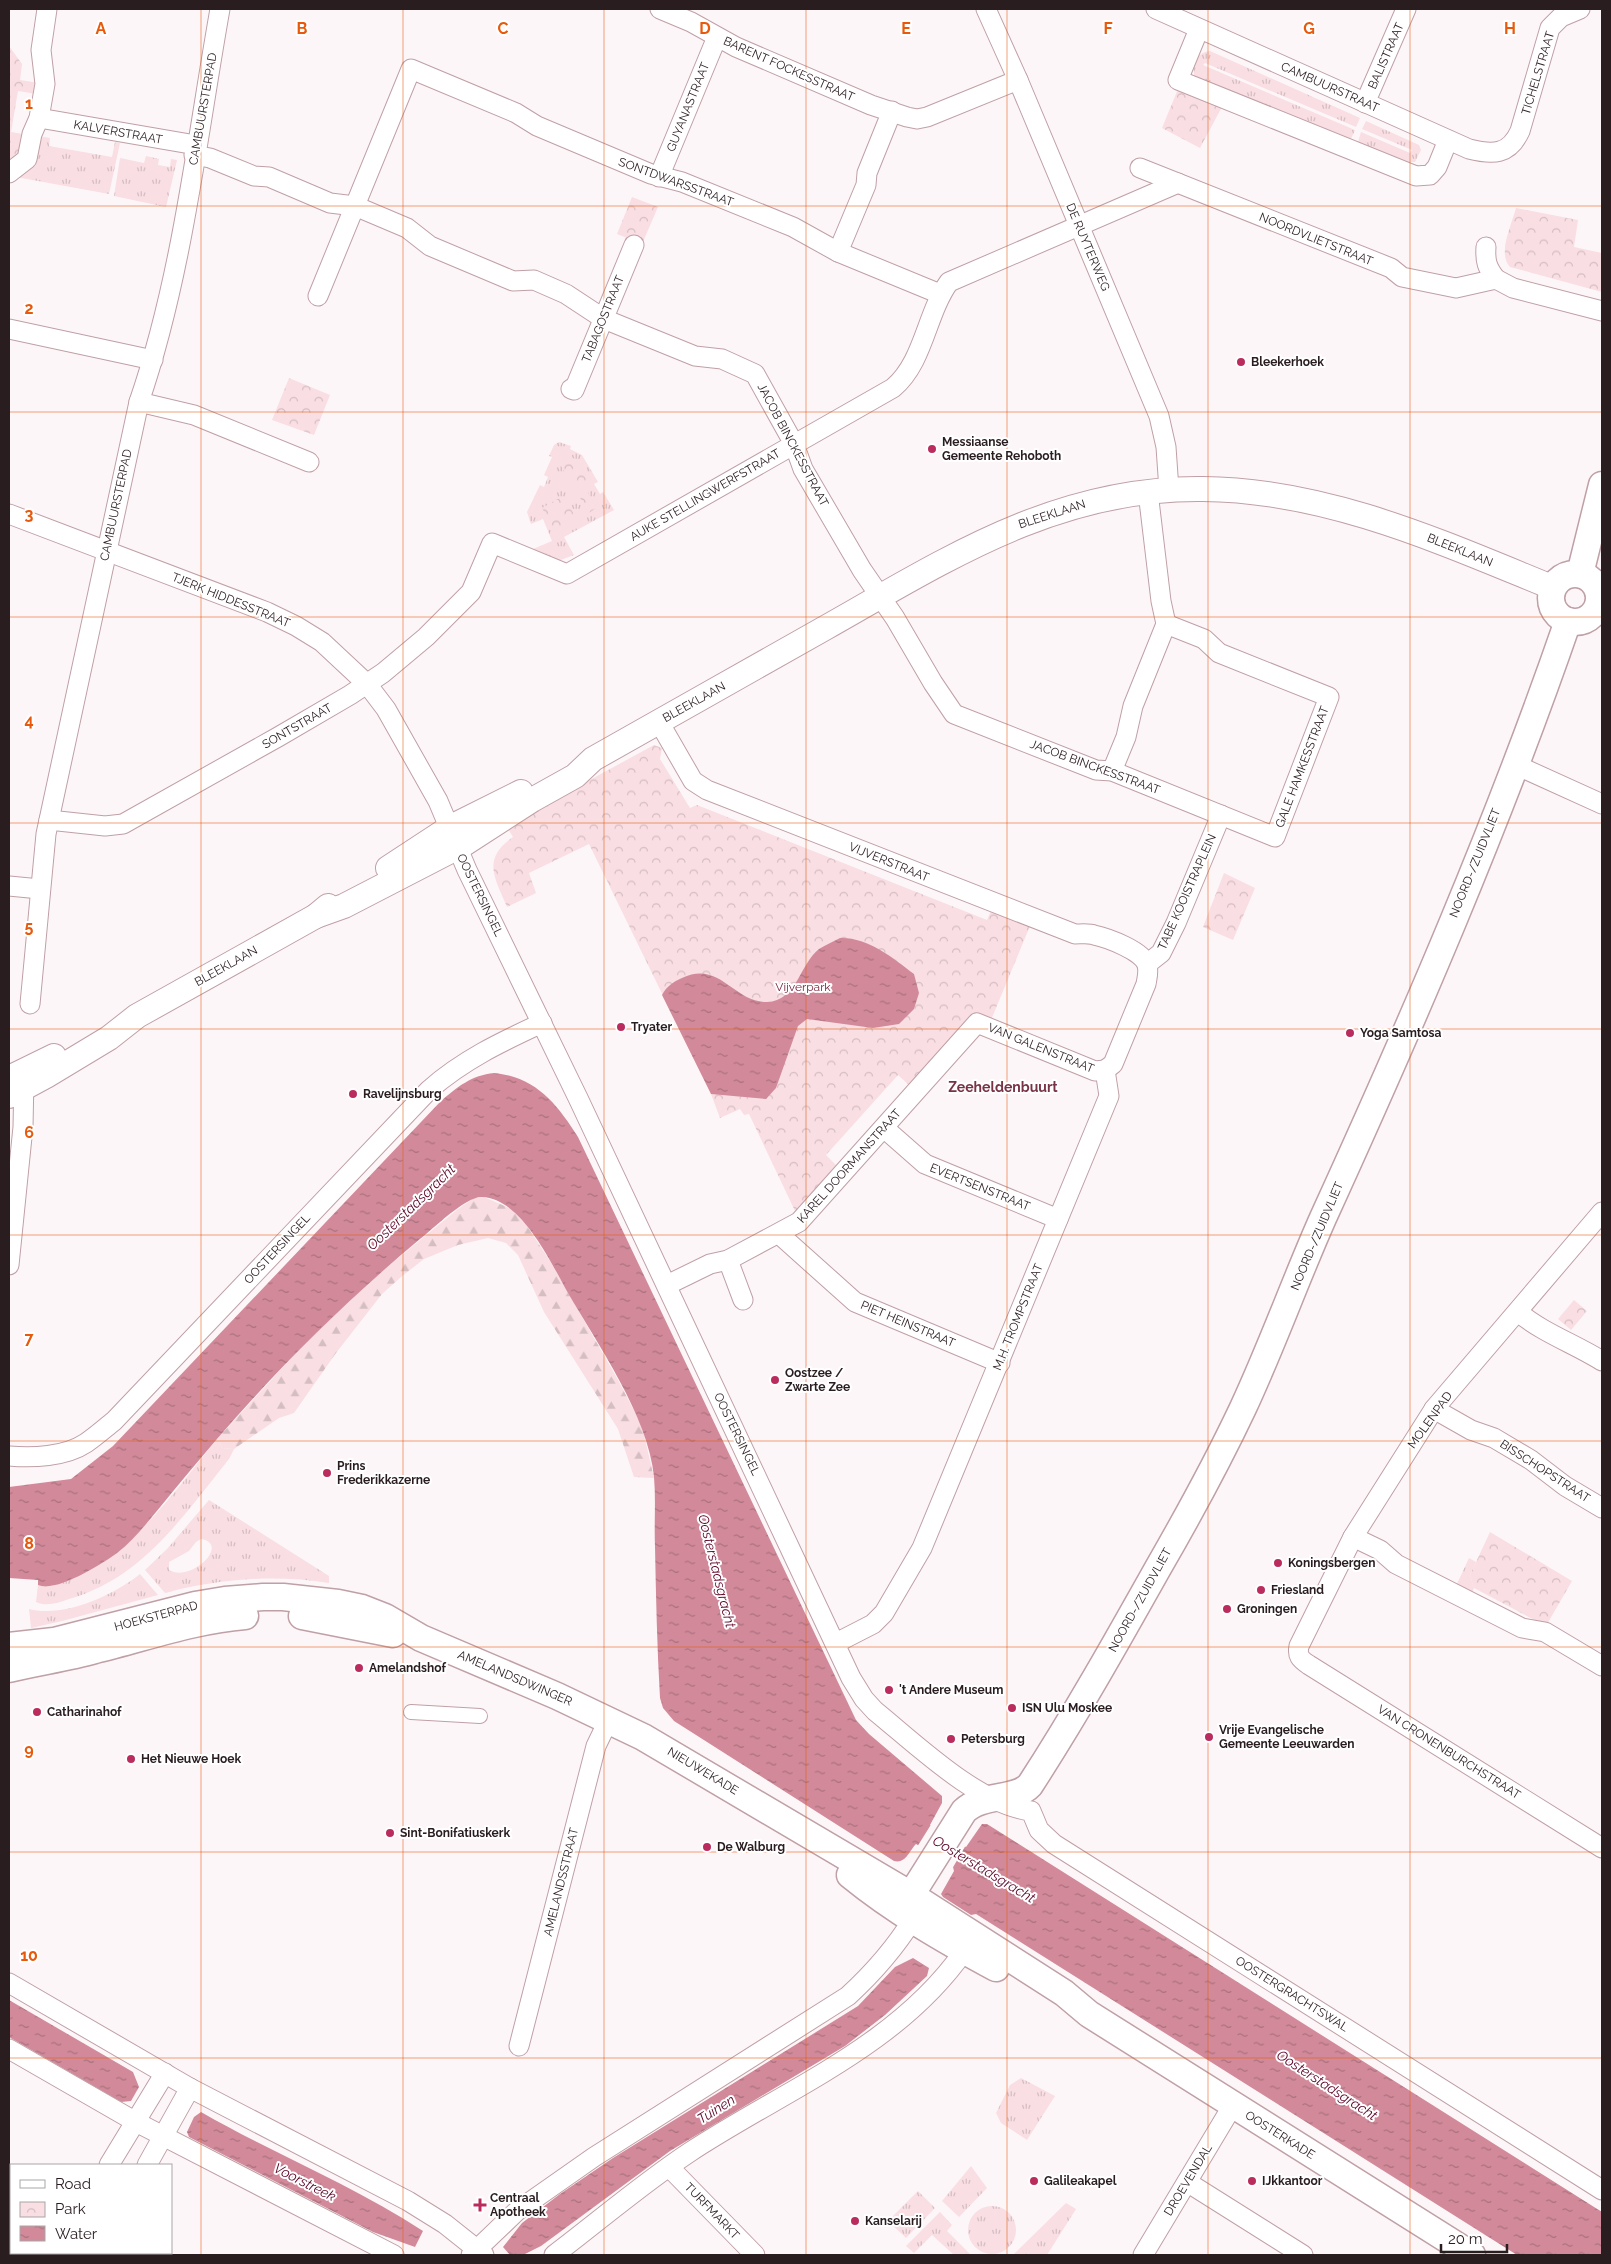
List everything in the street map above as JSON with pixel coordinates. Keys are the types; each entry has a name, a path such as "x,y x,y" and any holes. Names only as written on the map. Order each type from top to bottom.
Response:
{"main road":[{"path":"1580,574 1602,485"},
{"path":"1580,574 1593,580 1600,596 1600,607 1586,620 1568,621 1557,613 1552,604 1551,594 1563,577 1580,574"},
{"name":"NOORD-/ZUIDVLIET","path":"909,1909 934,1858 964,1811 970,1805 989,1798 1022,1791 1035,1778 1142,1597 1242,1410 1277,1333 1320,1227 1387,1077 1516,765 1542,698 1568,621"},
{"name":"HOEKSTERPAD","path":"9,1646 54,1641 210,1602 263,1596 302,1607"},
{"name":"AMELANDSDWINGER","path":"302,1607 362,1608 385,1617 421,1638 609,1719"},
{"name":"HOEKSTERPAD","path":"9,1669 92,1651 225,1618 258,1615 302,1607"},
{"name":"NIEUWEKADE","path":"609,1719 703,1770 794,1828 859,1883 909,1909"},
{"name":"OOSTERKADE","path":"909,1909 964,1951 1059,2001 1089,2014"},
{"name":"OOSTERKADE","path":"909,1909 1064,1993 1089,2014 1472,2255"}],"street":[{"path":"9,173 27,159 32,134 39,118 45,84 40,50 47,9"},
{"name":"CAMBUURSTERPAD","path":"30,1004 40,890 49,820 139,402 153,360 187,210 195,150 220,9"},
{"name":"BARENT FOCKESSTRAAT","path":"660,9 691,22 736,47 871,105 917,119 927,117 1018,80"},
{"name":"DE RUYTERWEG","path":"986,9 1018,80 1159,416 1166,447 1159,491 1163,616 1166,624"},
{"name":"CAMBUURSTRAAT","path":"1156,9 1469,149 1486,153 1507,148"},
{"name":"BALISTRAAT","path":"1365,103 1406,9"},
{"name":"TICHELSTRAAT","path":"1507,148 1515,142 1520,131 1550,28 1561,17 1580,9"},
{"path":"1200,29 1178,80 1416,176 1430,175 1437,167 1448,140"},
{"name":"GUYANASTRAAT","path":"659,177 717,37"},
{"name":"SONTDWARSSTRAAT","path":"355,206 411,69 516,113 537,126 659,177 682,182 784,224 838,252 940,294"},
{"path":"838,252 866,186 867,172 892,111"},
{"name":"KALVERSTRAAT","path":"39,118 195,150"},
{"name":"JACOB BINCKESSTRAAT","path":"195,150 254,176 269,177 330,203 355,206 407,228 430,246 513,281 534,280 566,294 604,319 695,356 722,360 755,374 794,444 803,469 862,570 954,714 1096,770 1112,771 1274,837"},
{"name":"NOORDVLIETSTRAAT","path":"1140,168 1391,268 1402,277 1456,288 1496,279"},
{"name":"AUKE STELLINGWERFSTRAAT","path":"492,543 566,574 892,388 903,379 910,368 940,294 949,282 1178,183"},
{"path":"318,296 355,206"},
{"name":"TABAGOSTRAAT","path":"571,389 574,390 634,245"},
{"path":"1486,247 1485,259 1488,270 1496,279 1513,288 1602,310"},
{"path":"9,329 153,360"},
{"path":"139,402 194,415 309,462"},
{"name":"BLEEKLAAN","path":"16,1083 110,1038 137,1016 316,916 340,896 453,838 568,766 593,759 970,547 1040,517 1095,501 1159,491 1202,489 1253,493 1301,500 1351,512 1439,541 1554,588"},
{"name":"TJERK HIDDESSTRAAT","path":"9,514 267,612 296,626 337,654 368,684 386,708 438,801 453,838"},
{"name":"SONTSTRAAT","path":"49,820 105,826 123,824 278,738 368,684 426,637 470,592 492,543"},
{"path":"1112,771 1126,737 1133,706 1166,624"},
{"name":"GALE HAMKESSTRAAT","path":"1166,624 1204,639 1219,653 1329,696 1274,837"},
{"name":"VIJVERSTRAAT","path":"659,722 693,781 707,790 1075,934 1093,934 1101,937 1134,951 1147,964"},
{"path":"1516,765 1602,804"},
{"name":"TABE KOOISTRAPLEIN","path":"1147,964 1161,954 1221,815"},
{"name":"OOSTERSINGEL","path":"453,838 687,1327 851,1678 864,1699 875,1711 965,1783 989,1798"},
{"path":"9,886 40,890"},
{"path":"1105,1070 1112,1064 1146,984 1147,964"},
{"name":"OOSTERSINGEL","path":"9,1456 27,1458 51,1456 84,1445 114,1421 444,1076 475,1055 542,1023"},
{"name":"VAN GALENSTRAAT","path":"977,1023 1095,1070 1105,1070"},
{"name":"KAREL DOORMANSTRAAT","path":"667,1285 710,1264 728,1260 799,1222 977,1023"},
{"name":"M.H. TROMPSTRAAT","path":"836,1643 873,1624 884,1613 922,1548 1109,1096 1105,1070"},
{"path":"9,1264 23,1127 16,1083"},
{"name":"EVERTSENSTRAAT","path":"884,1128 925,1164 1058,1220"},
{"name":"MOLENPAD","path":"1298,1654 1299,1646 1353,1537 1434,1409 1599,1221"},
{"name":"PIET HEINSTRAAT","path":"779,1234 855,1302 1000,1363"},
{"path":"728,1260 744,1300"},
{"path":"1518,1312 1542,1329 1590,1352 1602,1361"},
{"name":"BISSCHOPSTRAAT","path":"1434,1409 1471,1430 1494,1438 1524,1456 1564,1486 1602,1508"},
{"path":"1353,1537 1380,1550 1396,1564 1522,1628 1545,1632 1602,1666"},
{"name":"VAN CRONENBURCHSTRAAT","path":"1298,1654 1309,1665 1602,1848"},
{"path":"412,1712 480,1716"},
{"name":"AMELANDSSTRAAT","path":"519,2046 596,1746 609,1719"},
{"name":"OOSTERGRACHTSWAL","path":"989,1798 1011,1806 1031,1810 1040,1830 1054,1844 1602,2190"},
{"path":"9,1983 190,2088 408,2201 445,2224 478,2253 516,2211 586,2163 848,1996 867,1978 898,1942 909,1909"},
{"path":"554,2255 691,2152 823,2074 880,2035 925,1996 953,1966 964,1951"},
{"path":"9,2049 136,2122 394,2255"},
{"path":"109,2164 165,2074"},
{"path":"148,2164 190,2088"},
{"name":"DROEVENDAL","path":"1143,2255 1233,2105"},
{"name":"TURFMARKT","path":"669,2167 755,2255"},
{"path":"1187,2182 1303,2255"}],"green space":[{"path":"9,46 22,64 20,80 39,83 37,94 18,91 11,132 23,134 19,155 9,163"},
{"path":"1210,51 1360,118 1356,127 1205,63 1203,65 1355,130 1351,139 1212,83 1210,87 1195,78 1194,64 1196,60 1201,54"},
{"path":"1178,89 1223,105 1200,148 1162,128"},
{"path":"1366,121 1419,145 1421,150 1415,162 1409,162 1358,142 1361,132 1410,153 1412,150 1362,129"},
{"path":"38,136 50,138 49,146 112,157 115,142 120,143 109,194 16,177"},
{"path":"146,156 159,159 158,165 170,167 171,159 177,160 166,207 114,196 120,158 144,163"},
{"path":"632,197 658,207 642,244 617,234"},
{"path":"1516,208 1578,220 1574,247 1602,253 1602,292 1510,267 1506,261 1505,246"},
{"path":"289,378 330,395 314,435 272,420"},
{"path":"559,442 571,446 570,449 582,455 598,482 594,484 600,494 603,492 614,510 564,537 574,555 558,561 535,553 533,549 552,541 543,519 531,524 527,512 540,485 544,487 548,477 544,475 552,457 549,456 554,445"},
{"path":"574,458 588,482 584,485 596,508 589,513 561,466"},
{"path":"561,497 566,505 568,504 578,521 556,533 542,508"},
{"name":"Vijverpark","path":"654,745 662,748 660,759 690,808 697,805 987,920 991,911 1030,926 991,1020 975,1014 910,1086 898,1075 826,1155 838,1167 796,1213 749,1114 744,1115 740,1109 720,1118 711,1094 589,844 529,873 536,893 507,907 495,878 494,861 497,853 513,837 508,829 566,793"},
{"path":"1224,873 1255,888 1233,940 1203,927"},
{"path":"484,1197 512,1209 525,1223 550,1261 617,1378 642,1426 654,1478 634,1477 618,1429 544,1312 518,1255 506,1243 488,1238 458,1245 424,1259 401,1277 382,1294 336,1353 294,1413 279,1418 234,1449 222,1448 218,1438 318,1329 369,1282 458,1209 474,1198"},
{"path":"1574,1300 1587,1311 1571,1330 1558,1319"},
{"path":"218,1438 222,1448 234,1449 229,1459 178,1523 140,1561 119,1576 95,1589 56,1603 44,1604 36,1602 38,1585 49,1586 57,1584 91,1569 133,1538 169,1499"},
{"path":"209,1500 329,1576 329,1583 288,1579 246,1579 205,1584 165,1593 145,1570 167,1549","holes":["201,1539 209,1542 212,1548 210,1554 197,1567 178,1573 169,1570 169,1562 189,1551 196,1542"]},
{"path":"1490,1532 1572,1581 1546,1626 1474,1588 1470,1575"},
{"path":"1469,1558 1476,1562 1470,1575 1474,1588 1471,1596 1455,1588"},
{"path":"140,1574 158,1595 31,1628 29,1609 42,1611 72,1608 116,1590"},
{"path":"1021,2078 1055,2096 1027,2140 1001,2123 996,2113 1010,2085"},
{"path":"971,2166 987,2188 959,2217 942,2201"},
{"path":"918,2191 935,2208 906,2238 888,2221"},
{"path":"1066,2203 1076,2209 1047,2255 1013,2255"},
{"path":"987,2206 997,2206 1006,2210 1012,2216 1015,2221 1015,2239 1006,2250 997,2254 987,2254 978,2250 972,2244 968,2235 968,2225 972,2216 978,2210"},
{"path":"940,2212 952,2225 947,2231 971,2255 954,2255 932,2235 914,2253 906,2246"}],"water":[{"path":"840,938 869,944 914,974 919,993 914,1009 899,1024 873,1028 807,1019 798,1026 776,1088 766,1099 711,1094 662,995 666,989 682,978 695,974 707,974 755,1001 767,1002 777,1000 785,996 791,989 812,956 819,949"},
{"name":"Oosterstadsgracht","path":"494,1073 522,1080 544,1094 562,1114 578,1137 856,1720 869,1734 942,1796 942,1803 930,1825 966,1847 982,1824 987,1824 1602,2212 1602,2255 1517,2255 976,1914 971,1915 943,1897 941,1894 954,1871 953,1867 916,1844 902,1861 894,1861 674,1721 663,1708 660,1698 656,1604 655,1486 650,1454 642,1430 607,1358 544,1250 522,1220 510,1208 496,1200 482,1197 475,1198 459,1207 393,1262 340,1310 289,1360 241,1412 140,1531 117,1553 79,1576 56,1585 38,1585 38,1580 9,1578 9,1487 71,1479 113,1446 440,1102 472,1079"},
{"name":"Tuinen","path":"913,1958 929,1968 927,1976 885,2015 845,2046 670,2151 541,2246 523,2255 510,2255 503,2247 522,2223 560,2194 613,2158 858,2006 895,1967"},
{"path":"9,2000 133,2072 139,2087 131,2101 121,2102 9,2037"},
{"name":"Voorstreek","path":"201,2112 369,2199 423,2231 415,2247 373,2232 189,2137 187,2132 194,2117"}],"pier":[{"path":"932,1823 966,1845 952,1869 917,1847"}],"place":[{"name":"Bleekerhoek","path":"1241,362"},
{"name":"Messiaanse Gemeente Rehoboth","path":"932,449"},
{"name":"Tryater","path":"621,1027"},
{"name":"Yoga Samtosa","path":"1350,1033"},
{"name":"Ravelijnsburg","path":"353,1094"},
{"name":"Oostzee / Zwarte Zee","path":"775,1380"},
{"name":"Prins Frederikkazerne","path":"327,1473"},
{"name":"Koningsbergen","path":"1278,1563"},
{"name":"Friesland","path":"1261,1590"},
{"name":"Groningen","path":"1227,1609"},
{"name":"Amelandshof","path":"359,1668"},
{"name":"'t Andere Museum","path":"889,1690"},
{"name":"ISN Ulu Moskee","path":"1012,1708"},
{"name":"Catharinahof","path":"37,1712"},
{"name":"Vrije Evangelische Gemeente Leeuwarden","path":"1209,1737"},
{"name":"Petersburg","path":"951,1739"},
{"name":"Het Nieuwe Hoek","path":"131,1759"},
{"name":"Sint-Bonifatiuskerk","path":"390,1833"},
{"name":"De Walburg","path":"707,1847"},
{"name":"Galileakapel","path":"1034,2181"},
{"name":"IJkkantoor","path":"1252,2181"},
{"name":"Centraal Apotheek","path":"480,2205"},
{"name":"Kanselarij","path":"855,2221"}],"district":[{"name":"Zeeheldenbuurt","path":"1003,1087"}]}
